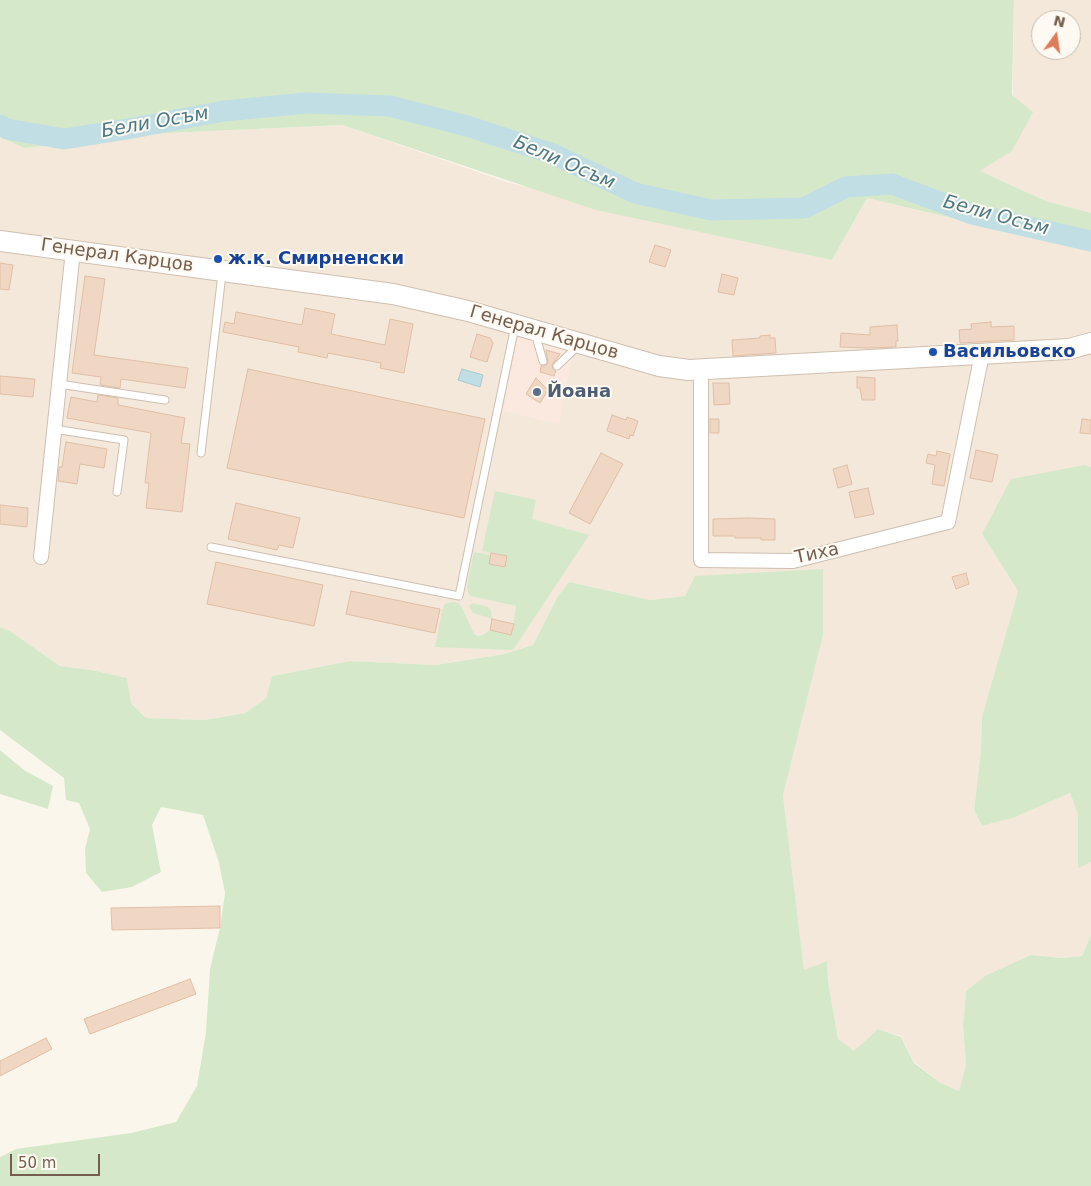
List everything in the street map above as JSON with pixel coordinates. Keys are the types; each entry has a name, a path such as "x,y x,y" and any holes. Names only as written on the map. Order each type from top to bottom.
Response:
{"main road":[{"name":"Генерал Карцов","path":"0,241 393,294 525,326 659,366 701,371 1069,349 1091,343"}],"street":[{"path":"41,557 73,250"},
{"name":"Тиха","path":"701,371 701,560 793,561 948,522 982,354"}],"lane":[{"path":"202,453 222,271"},
{"path":"525,326 543,361"},
{"path":"211,547 459,596 525,326"},
{"path":"557,366 581,343"},
{"path":"59,384 165,400"},
{"path":"54,429 124,440 117,492"}],"shaded area":[{"path":"1014,0 1091,0 1091,213 1046,201 980,171 1012,151"},
{"path":"342,125 507,182 832,260 867,198 1091,251 1091,467 1085,465 982,534 1018,591 982,716 981,749 974,810 982,826 1013,818 1070,793 1078,813 1078,867 1091,862 1091,935 1082,956 1062,958 1031,955 966,991 963,1025 966,1065 959,1091 941,1083 914,1062 901,1036 878,1029 854,1052 838,1039 828,981 827,961 804,970 783,795 823,635 823,569 685,596 650,600 569,582 558,596 533,645 504,654 436,665 350,661 272,676 266,698 245,713 205,720 146,718 131,703 127,678 92,670 60,666 10,631 0,627 0,137 24,148 169,133"},
{"path":"524,334 570,348 573,354 559,424 503,411 518,337"}],"green space":[{"path":"0,0 1014,0 1012,95 1033,112 1012,151 980,171 1046,201 1091,213 1091,251 867,198 832,260 596,210 342,125 169,133 24,148 0,137"},
{"path":"1085,465 1091,467 1091,862 1078,868 1078,814 1070,793 1013,818 982,826 974,810 981,749 982,716 1018,591 982,534 1011,479"},
{"path":"495,491 536,500 532,519 589,535 513,650 435,647 442,610 445,604 453,602 458,603 462,608 474,634 478,636 483,635 490,630 512,634 516,606 471,596 468,593 467,586 474,552 491,555 489,564 505,567 507,556 482,551"},
{"path":"823,569 823,635 783,795 804,970 827,961 828,981 838,1039 854,1051 878,1029 901,1037 914,1063 941,1083 959,1091 966,1065 963,1025 966,991 985,976 1031,955 1062,958 1082,956 1091,935 1091,1186 0,1186 0,1157 16,1149 131,1133 176,1122 197,1086 206,1032 210,969 220,928 225,893 219,863 203,815 161,807 152,825 161,872 132,887 102,892 86,873 85,849 90,829 79,803 66,800 64,778 0,730 0,627 10,631 60,666 92,670 127,678 131,703 146,718 205,720 245,713 266,698 272,676 350,661 436,665 504,654 533,645 558,596 569,582 650,600 685,596 695,576"},
{"path":"473,603 488,607 491,611 492,619 473,613 469,606"},
{"path":"0,750 24,770 53,786 48,809 0,794"}],"water":[{"path":"462,369 483,375 480,387 458,380"}],"building":[{"path":"655,245 671,250 665,267 649,262"},
{"path":"0,263 13,265 9,290 0,289"},
{"path":"722,274 738,278 734,295 718,292"},
{"path":"85,276 105,279 94,355 188,368 185,388 121,379 120,388 100,385 101,377 72,373"},
{"path":"305,308 335,314 331,334 385,345 390,319 413,324 404,373 380,368 381,363 328,353 327,358 298,352 299,347 223,332 225,322 234,324 236,312 302,325"},
{"path":"991,322 991,327 1014,326 1014,340 960,343 959,330 972,329 971,324"},
{"path":"897,325 898,341 896,341 896,347 840,347 841,333 870,335 870,327"},
{"path":"477,334 490,338 493,343 487,362 470,357"},
{"path":"770,335 770,338 775,338 776,353 733,356 732,340 760,338 760,336"},
{"path":"546,350 560,354 552,365 556,371 554,376 540,372 541,366 545,366 548,363"},
{"path":"248,369 485,419 464,518 227,468"},
{"path":"0,376 35,379 33,397 0,394"},
{"path":"857,377 875,378 875,400 862,400 860,388 857,388"},
{"name":"Йоана","path":"536,378 548,390 540,403 526,394"},
{"path":"713,383 729,383 730,404 714,405"},
{"path":"98,395 118,398 118,405 185,418 181,443 190,444 182,512 146,508 149,483 145,483 151,433 67,418 71,397 97,402"},
{"path":"612,415 626,420 627,417 638,421 633,436 630,435 629,439 607,431"},
{"path":"710,419 719,419 719,433 710,433"},
{"path":"1082,419 1091,420 1091,434 1080,433"},
{"path":"66,442 107,449 104,468 80,464 77,484 58,481 59,467 62,467"},
{"path":"976,450 998,455 992,482 970,478"},
{"path":"937,451 950,454 944,486 932,484 935,465 926,463 928,454 936,456"},
{"path":"601,453 623,464 590,524 569,513"},
{"path":"847,465 852,484 838,488 833,469"},
{"path":"868,488 874,514 855,518 849,492"},
{"path":"236,503 300,518 293,548 279,545 277,550 228,539"},
{"path":"0,505 28,508 27,527 0,524"},
{"path":"713,519 775,519 775,540 713,536"},
{"path":"491,553 507,556 505,567 489,564"},
{"path":"216,562 323,585 314,626 207,604"},
{"path":"966,573 969,584 956,589 952,577"},
{"path":"351,591 440,609 435,633 346,614"},
{"path":"492,619 514,624 511,635 490,630"},
{"path":"220,906 220,928 112,930 111,908"},
{"path":"190,979 196,994 90,1034 84,1019"},
{"path":"46,1038 52,1049 0,1076 0,1061"}],"waterway":[{"name":"Бели Осъм","path":"0,125 7,129 64,139 224,111 306,103 390,106 467,126 553,154 635,193 711,210 804,208 846,187 892,184 972,214 1091,241"}],"place":[{"name":"ж.к. Смирненски","path":"218,259"},
{"name":"Васильовско","path":"933,352"},
{"name":"Йоана","path":"537,392"}]}
